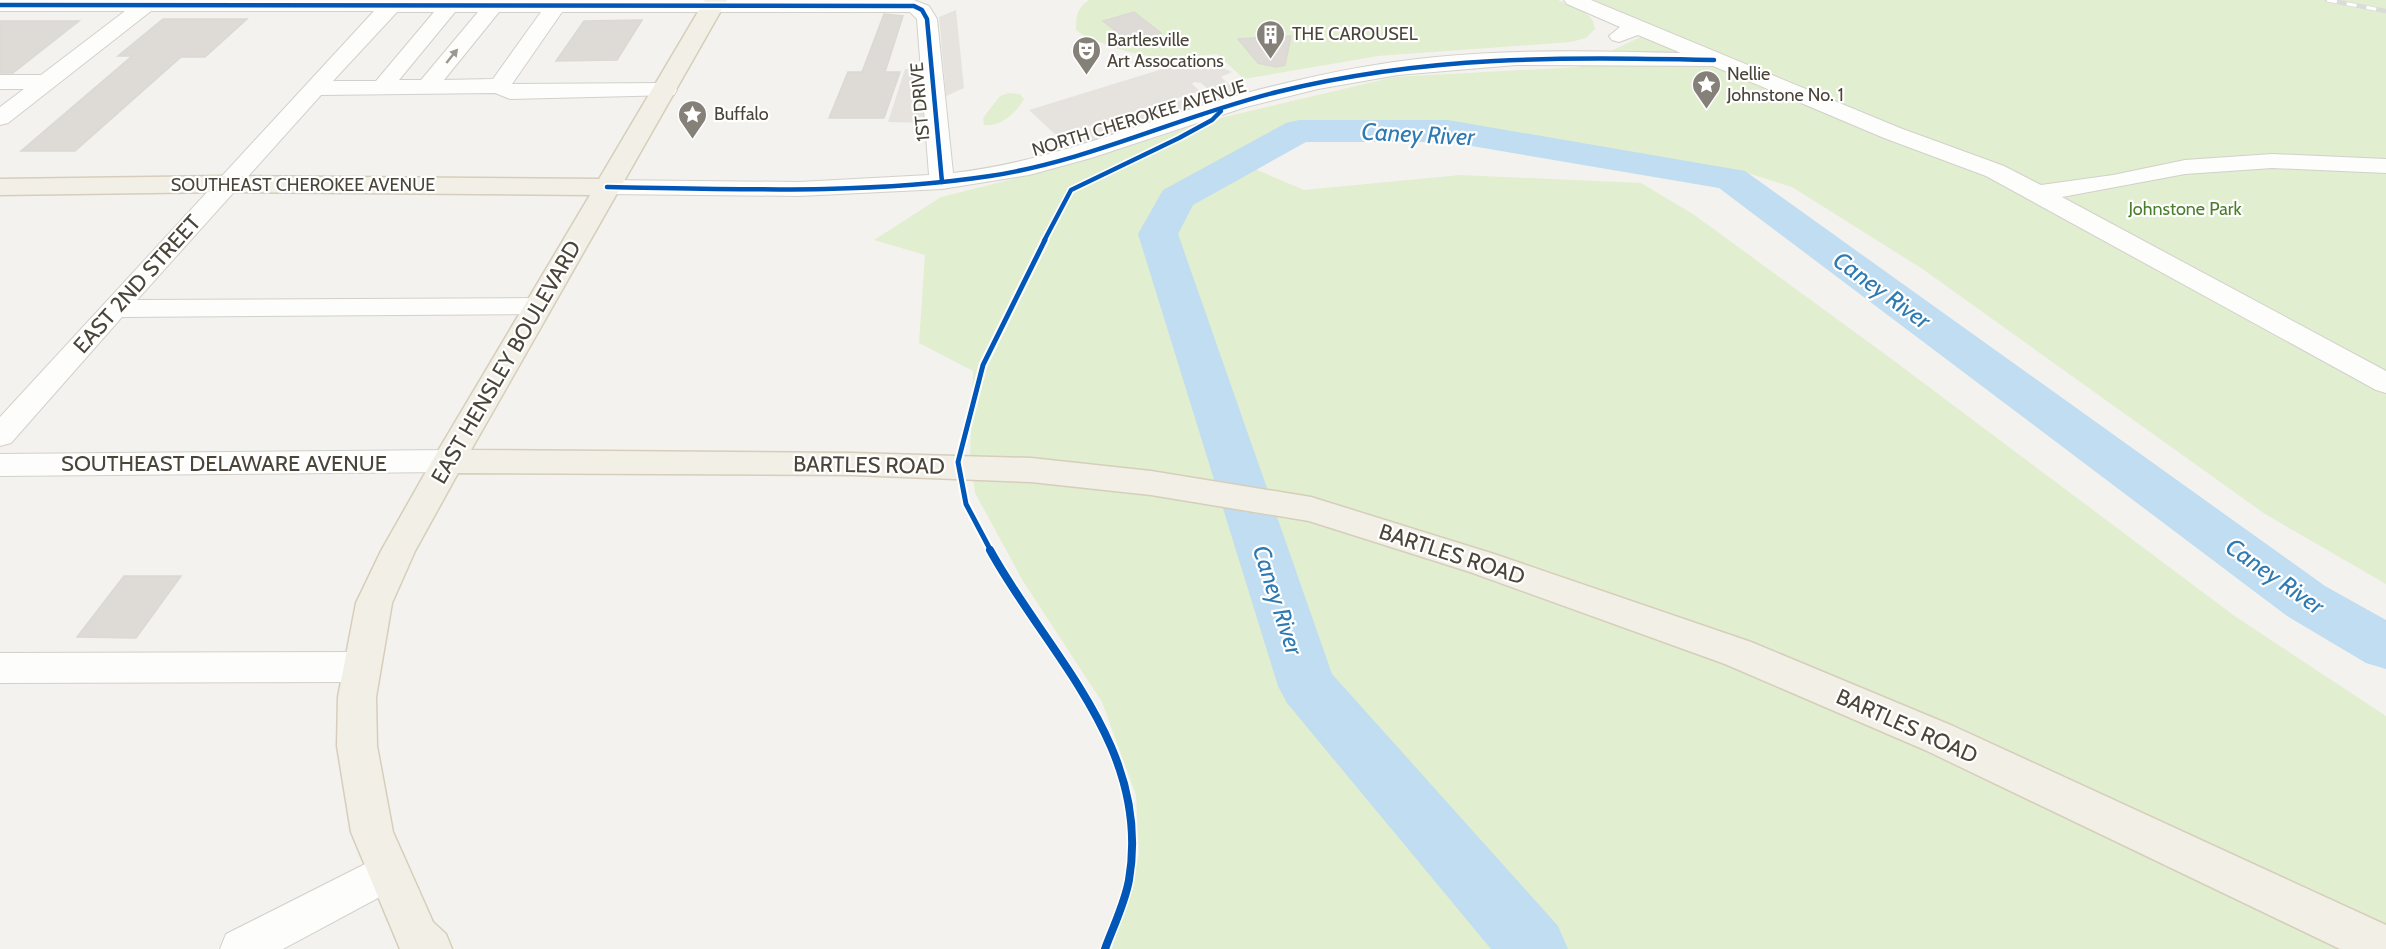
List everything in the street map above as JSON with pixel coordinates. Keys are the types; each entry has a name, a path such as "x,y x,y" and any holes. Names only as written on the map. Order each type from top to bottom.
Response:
{"main road":[{"name":"EAST HENSLEY BOULEVARD","path":"430,949 417,937 372,832 357,746 357,697 374,603 398,551 448,461 715,3"},
{"name":"SOUTHEAST CHEROKEE AVENUE","path":"0,187 226,184 607,187"},
{"name":"BARTLES ROAD","path":"448,461 853,464 1031,470 1151,483 1311,509 1482,563 1738,653 1939,738 2386,948"}],"street":[{"path":"1574,0 1714,60 1995,171 2386,383"},
{"path":"0,5 394,2 450,5 715,3"},
{"name":"EAST 2ND STREET","path":"0,436 226,184 394,2"},
{"path":"0,118 148,3"},
{"name":"1ST DRIVE","path":"715,3 896,5 922,10 927,19 942,182"},
{"path":"382,87 450,5"},
{"path":"427,87 494,5"},
{"path":"315,88 427,87 505,78 556,5"},
{"path":"1575,57 1637,27"},
{"name":"NORTH CHEROKEE AVENUE","path":"607,187 869,187 942,182 993,175 1029,166 1238,102 1344,78 1401,68 1575,57 1714,60"},
{"path":"505,78 510,92 666,90"},
{"path":"0,82 45,82"},
{"path":"2037,192 2113,182 2185,167 2272,161 2386,166"},
{"path":"114,309 537,306"},
{"name":"SOUTHEAST DELAWARE AVENUE","path":"0,465 448,461"},
{"path":"0,668 362,667"},
{"path":"241,949 389,871"}],"green space":[{"path":"1089,0 1558,0 1587,14 1594,23 1595,29 1586,38 1571,42 1378,56 1244,79 1217,54 1151,56 1125,51 1084,35 1076,30 1076,21 1080,9"},
{"name":"Johnstone Park","path":"1594,0 2386,0 2386,584 2265,514 1921,268 1792,187 1744,172 1437,122 1287,124 1227,157 1304,190 1460,175 1641,183 1693,214 1897,363 2236,617 2386,716 2386,949 1112,949 1139,855 1136,795 1102,702 1023,581 975,493 970,456 973,371 919,343 925,255 874,240 941,197 1077,163 1212,120 1394,77 1578,67 1657,29"},
{"path":"1009,93 1020,94 1024,99 1007,118 996,124 984,125 983,118 1000,96"}],"shaded area":[{"path":"956,10 964,88 946,96 939,17"},
{"path":"1192,61 1216,65 1232,72 1221,77 1239,94 1079,145 1087,130 1198,95 1206,95 1206,102 1214,100 1216,96 1201,83 1194,82 1192,84 1200,91 1057,136 1029,110 1172,66 1185,69"},
{"path":"905,69 921,69 924,123 888,122"}],"building":[{"path":"1134,12 1161,33 1130,42 1103,21"},
{"path":"884,14 903,16 885,72 900,72 884,118 829,118 848,72 862,72"},
{"path":"163,19 247,19 205,57 181,57 75,151 21,151 132,56 118,56"},
{"path":"642,20 617,60 556,61 584,21"},
{"path":"0,21 79,21 13,73 0,73"},
{"path":"1291,36 1285,65 1276,67 1258,63 1238,39"},
{"path":"124,576 181,576 136,638 77,637"}],"waterway":[{"name":"Caney River","path":"1534,949 1307,686 1158,234 1177,198 1299,131 1448,131 1731,179 2306,601 2386,647"}],"railway":[{"path":"2327,0 2386,11"}],"cycle path":[{"path":"0,5 914,6 922,10 927,19 942,182"},
{"path":"607,187 799,189 943,182 1021,170 1083,153 1238,102 1318,83 1398,68 1516,58 1714,60"},
{"path":"1105,949 1129,880 1131,826 1125,781 1081,686 995,558 966,504 958,462 983,365 1018,290 1071,190 1179,138 1212,120 1221,111"}],"place":[{"name":"THE CAROUSEL","path":"1271,60"},
{"name":"Bartlesville Art Assocations","path":"1086,76"},
{"name":"Nellie Johnstone No. 1","path":"1706,110"},
{"name":"Buffalo","path":"693,140"}]}
